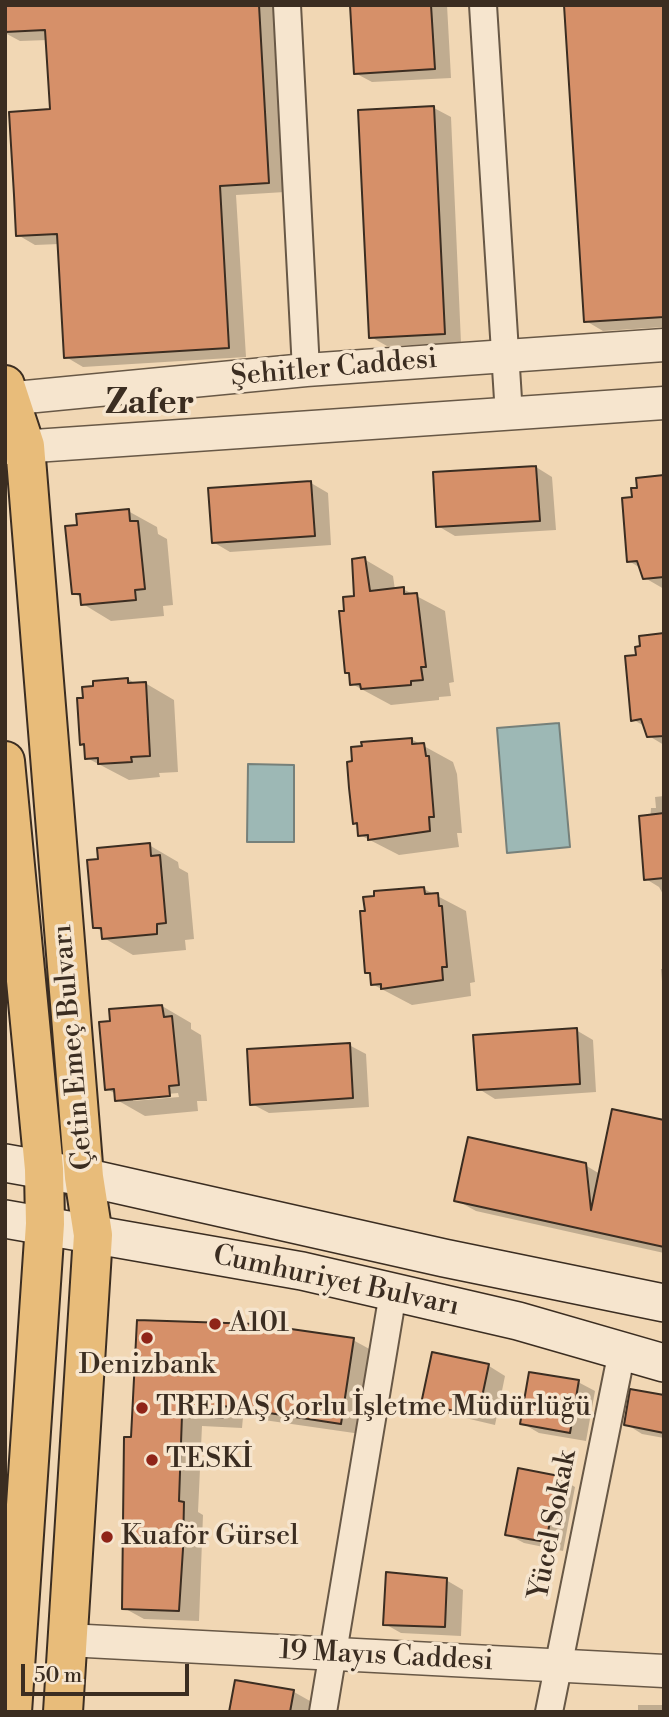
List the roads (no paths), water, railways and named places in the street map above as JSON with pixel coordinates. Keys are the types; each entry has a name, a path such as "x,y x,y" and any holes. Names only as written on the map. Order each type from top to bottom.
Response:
{"main road":[{"name":"Çetin Emeç Bulvarı","path":"7,394 15,447 84,1177 93,1235 63,1712"},
{"path":"5,761 44,1169 45,1224 10,1636 12,1712"},
{"name":"Cumhuriyet Bulvarı","path":"5,1163 84,1177 444,1258 664,1303"},
{"name":"Cumhuriyet Bulvarı","path":"5,1219 45,1224 302,1272 518,1321 664,1363"}],"street":[{"path":"287,5 306,370"},
{"path":"483,5 509,415"},
{"name":"Şehitler Caddesi","path":"7,394 664,345"},
{"name":"Şehitler Caddesi","path":"15,447 664,403"},
{"path":"323,1712 393,1293"},
{"name":"Yücel Sokak","path":"550,1712 622,1351"},
{"name":"19 Mayıs Caddesi","path":"67,1640 664,1671"}],"water":[{"path":"559,723 570,847 507,853 497,728"},
{"path":"248,764 294,765 294,842 247,842"}],"place":[{"name":"A101","path":"215,1324"},
{"name":"Denizbank","path":"147,1338"},
{"name":"TREDAŞ Çorlu İşletme Müdürlüğü","path":"142,1408"},
{"name":"TESKİ","path":"152,1460"},
{"name":"Kuaför Gürsel","path":"107,1537"}],"district":[{"name":"Zafer","path":"150,405"}]}
